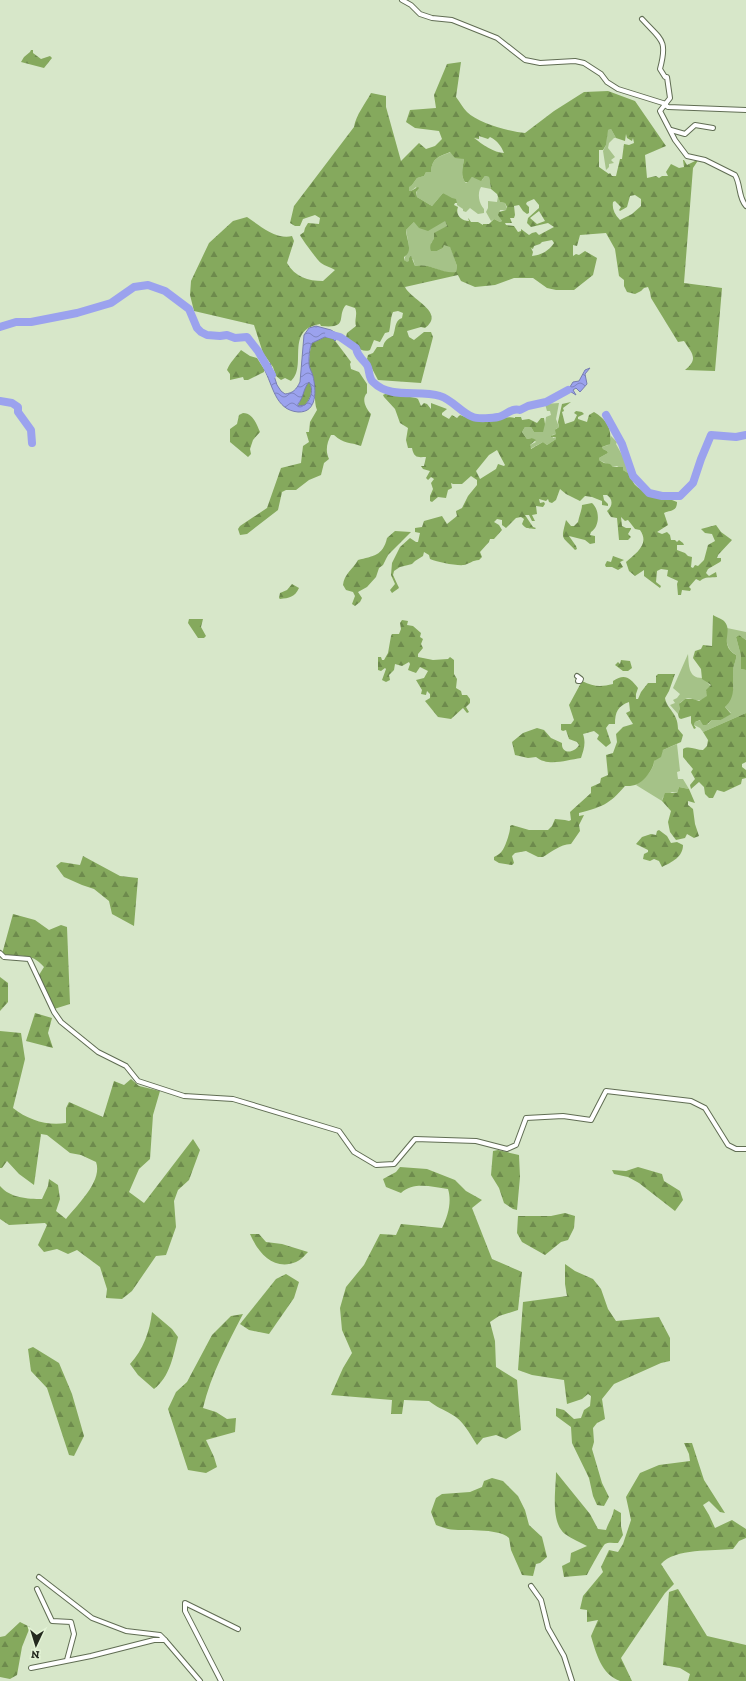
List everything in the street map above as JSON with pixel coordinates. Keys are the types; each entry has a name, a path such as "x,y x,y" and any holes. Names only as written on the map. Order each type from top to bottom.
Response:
{"street":[{"path":"402,0 411,5 420,14 432,18 458,22 497,38 525,60 540,63 575,61 584,63 601,74 607,82 618,89 666,105 668,107 746,110"},
{"path":"411,5 413,0"},
{"path":"642,19 661,39 664,51 660,69 665,77 667,77 670,98 666,101 666,105 660,111 675,140 687,156 705,160 735,175 738,179 740,197 746,206"},
{"path":"671,130 686,134 695,125 712,128"},
{"path":"0,953 4,957 29,959 54,1012 61,1022 98,1052 126,1066 138,1081 184,1096 233,1099 339,1131 354,1152 376,1165 394,1164 415,1138 476,1141 508,1149 516,1145 526,1118 563,1116 591,1120 606,1091 691,1101 705,1108 728,1145 736,1149 746,1149"},
{"path":"39,1577 92,1618 126,1631 160,1635 200,1681"},
{"path":"531,1586 541,1600 548,1628 564,1656 572,1681"},
{"path":"37,1590 52,1621 71,1622 74,1634 67,1660"},
{"path":"221,1681 185,1610 185,1602 238,1629"},
{"path":"31,1668 91,1656 154,1640 165,1640"}],"green space":[{"path":"31,50 33,50 33,53 41,59 50,56 52,58 44,68 21,62"},
{"path":"461,62 456,97 467,112 486,123 503,129 525,133 554,111 584,92 608,91 635,101 666,146 645,155 647,178 668,176 666,172 671,164 679,168 684,167 683,160 687,165 699,159 693,168 684,283 722,288 715,371 685,370 692,363 692,353 684,341 678,342 651,298 648,287 635,294 627,292 624,286 624,280 619,276 615,249 606,233 580,235 577,246 573,245 573,256 576,254 579,255 585,251 597,258 593,275 574,290 556,290 547,288 533,278 514,278 495,285 475,287 461,281 458,275 405,287 408,292 425,306 432,317 425,328 421,327 407,331 409,337 414,340 424,332 431,332 433,337 421,383 378,380 367,359 368,355 373,353 377,347 383,347 386,340 393,336 396,323 402,318 403,313 398,311 393,312 389,332 385,333 380,342 374,340 370,350 367,351 357,347 346,337 347,333 356,326 355,308 346,305 343,309 341,321 336,326 321,326 320,324 309,328 303,333 299,341 298,367 296,374 291,381 285,378 281,380 276,376 273,367 263,353 254,325 194,311 190,295 191,281 209,243 233,221 247,217 262,228 274,234 286,237 292,236 294,241 287,263 294,272 302,277 323,281 335,270 319,261 300,235 304,232 308,223 319,224 320,218 315,215 303,219 300,226 295,226 290,223 294,206 354,127 359,114 371,93 386,96 386,107 401,161 419,143 426,149 435,146 442,139 439,131 415,128 406,122 410,110 436,108 434,95 447,64","holes":["611,129 616,138 625,141 626,134 627,138 632,141 633,138 634,143 629,145 624,144 622,159 620,159 616,176 612,176 610,173 609,174 599,167 599,150 603,150 606,145 608,130","479,136 488,139 490,137 499,144 504,153 492,150 474,138 479,139","450,152 455,158 464,159 462,174 465,182 468,182 472,177 481,181 485,176 489,177 491,189 497,194 500,202 505,203 507,207 506,210 499,212 498,215 502,221 500,222 494,219 489,224 483,225 478,222 471,222 468,218 469,221 466,221 458,215 458,207 454,205 457,203 456,199 443,193 432,206 417,197 416,192 419,188 418,187 409,191 409,187 417,178 424,176 426,172 431,172 434,161 442,155","635,195 641,199 641,206 632,214 620,220 614,211 613,202 615,201 621,207 619,210 620,211 627,207 630,196","534,199 539,205 539,208 528,218 527,223 531,227 548,223 554,227 539,235 536,232 529,235 521,229 521,231 518,232 514,226 506,225 505,223 512,223 510,218 514,218 514,206 519,205 523,211 527,214 529,213 529,207 526,204","539,211 545,221 537,224 530,218","445,221 447,226 434,233 434,239 430,249 431,251 437,251 443,248 444,245 450,247 457,266 456,272 420,265 415,266 411,256 409,261 407,262 404,260 404,257 409,252 406,230 414,222 419,228 428,231","552,240 554,243 550,248 539,255 532,256 533,252 531,248 533,249 534,246 542,242"]},
{"path":"611,129 616,138 609,143 608,148 615,157 611,160 614,163 609,164 609,167 606,170 603,151 606,145 607,130"},
{"path":"451,152 464,159 462,174 466,183 472,177 482,180 485,176 489,177 491,189 481,187 479,192 484,213 478,214 470,208 466,212 463,211 457,203 443,193 432,206 417,197 416,187 409,191 409,186 412,185 417,178 424,176 426,172 431,172 436,159"},
{"path":"498,196 500,202 505,203 507,209 500,210 499,215 502,221 500,222 494,219 491,221 486,212 488,208 488,201 497,202"},
{"path":"445,221 447,226 431,243 431,251 437,251 443,248 444,244 450,246 457,266 456,273 445,272 420,265 415,266 413,259 407,263 404,260 409,246 406,230 414,222"},
{"path":"325,337 333,338 351,362 351,369 359,372 367,384 367,393 364,401 371,414 361,446 331,435 327,447 329,459 324,463 321,475 309,480 296,490 286,490 282,492 278,510 247,534 240,535 238,529 240,526 267,508 281,468 301,463 303,446 309,442 306,432 309,432 310,422 317,410 313,376 309,366 309,356 312,343"},
{"path":"241,350 250,356 257,358 264,369 264,372 248,380 244,380 243,377 230,380 230,374 227,370 231,362"},
{"path":"309,381 311,394 309,400 305,405 298,406 306,385"},
{"path":"387,393 416,398 421,406 424,403 431,409 431,403 447,409 442,413 442,415 449,419 452,415 457,418 460,415 473,419 487,420 496,420 507,417 521,417 522,420 529,419 537,423 541,418 544,418 545,424 543,432 534,432 531,427 525,427 522,432 527,439 532,438 536,440 530,445 531,449 543,442 547,445 556,439 556,437 551,436 556,434 555,430 559,427 558,422 562,404 571,402 563,408 564,411 562,412 565,424 574,421 577,415 574,413 576,411 584,414 578,417 578,419 587,422 589,415 594,412 605,421 608,425 610,433 610,444 602,447 608,453 599,458 599,460 610,464 613,467 623,467 623,470 631,475 632,480 638,488 663,495 666,498 668,498 669,494 671,494 672,500 677,502 676,508 664,513 668,525 657,532 662,534 667,532 670,535 671,540 675,540 677,542 679,540 683,543 684,545 677,545 677,550 692,557 691,567 693,568 695,565 698,566 704,560 708,545 715,541 712,534 705,533 701,529 716,525 721,532 732,540 718,555 717,558 721,558 721,561 708,569 706,573 709,576 716,572 717,577 706,578 700,581 696,579 689,587 691,589 690,591 682,590 681,595 678,595 678,581 667,576 668,570 661,569 657,571 656,582 661,586 660,588 644,576 644,570 635,576 629,571 626,562 643,544 643,535 640,530 635,529 628,520 625,521 621,517 622,526 631,528 628,534 631,537 628,540 619,540 617,518 611,517 607,511 611,505 611,501 607,495 603,495 608,506 602,505 602,501 592,497 585,496 580,501 566,494 560,489 556,500 552,503 549,502 548,499 546,501 539,499 540,503 544,502 545,504 543,507 536,506 537,514 532,515 535,521 532,521 529,515 525,515 533,527 536,528 535,529 525,527 522,524 524,519 521,517 516,518 506,528 502,525 502,520 497,519 494,522 499,525 502,530 494,539 490,539 480,552 482,557 479,560 464,565 452,564 430,559 429,555 424,552 423,556 412,564 400,567 394,571 393,575 399,588 392,593 390,590 395,584 391,575 392,563 400,547 410,538 418,542 420,533 415,532 415,528 422,527 424,521 442,516 447,524 457,516 456,511 462,508 468,496 477,485 477,480 471,476 462,484 451,483 452,488 448,490 446,498 438,497 432,502 430,501 430,496 433,489 431,483 434,479 431,477 428,480 426,478 430,471 423,469 421,466 424,466 426,457 415,456 412,448 408,448 406,440 408,428 400,423 395,409 383,395","holes":["497,450 505,465 498,464 496,469 480,479 476,471 489,455"]},
{"path":"559,403 556,419 559,427 556,429 556,434 552,435 553,438 556,437 556,439 547,445 543,442 530,449 530,445 536,442 532,438 527,439 522,432 525,427 531,427 534,432 545,424 546,417 551,415 550,411 547,411 545,404"},
{"path":"243,413 252,417 260,432 253,440 250,449 251,454 248,457 230,442 230,429 237,424 239,415"},
{"path":"611,436 617,442 616,444 626,462 629,474 617,466 613,467 599,460 599,458 608,453 602,447 608,445"},
{"path":"592,503 598,514 596,526 590,535 595,536 595,543 590,544 585,540 569,536 576,546 577,549 575,550 563,537 566,520 571,526 574,526 578,522 582,505"},
{"path":"395,531 411,532 388,555 383,565 379,568 376,577 367,587 358,592 362,598 355,606 352,604 355,596 353,592 346,590 343,585 345,578 358,560 373,556 380,552 387,538"},
{"path":"613,556 624,560 620,562 623,567 618,570 612,567 606,567 605,565 607,561 611,562"},
{"path":"292,584 299,588 296,593 289,597 280,599 280,593 287,590"},
{"path":"713,615 723,620 727,625 728,646 736,655 733,669 732,695 729,703 725,707 731,714 721,720 712,720 706,725 703,725 700,720 695,722 694,725 696,728 694,729 691,723 691,716 681,719 679,718 679,704 685,699 699,701 707,696 706,690 711,685 702,679 701,669 693,658 695,651 701,649 703,645 712,646"},
{"path":"189,619 203,619 201,627 206,636 204,638 198,638 188,623"},
{"path":"402,620 408,621 407,625 413,626 421,633 420,637 423,639 421,644 423,648 418,654 418,657 433,660 448,659 450,657 454,660 454,674 457,679 456,688 461,691 462,695 467,695 470,699 470,703 466,707 469,712 467,713 463,708 451,719 438,717 425,701 430,698 430,694 427,691 426,695 421,694 422,690 416,680 424,678 428,671 420,667 416,673 408,670 410,664 409,662 402,666 395,664 394,670 389,675 390,680 386,682 382,680 386,669 385,668 381,671 378,670 378,657 381,657 382,660 384,660 388,653 391,636 392,634 399,634 401,629 400,623"},
{"path":"727,628 746,632 746,640 739,635 736,637 741,656 741,669 746,670 746,713 703,732 700,728 694,725 695,722 701,720 708,724 712,720 721,720 731,713 725,707 733,689 733,668 736,655 732,652 727,643"},
{"path":"739,635 746,640 746,670 741,669 741,656 736,637"},
{"path":"688,654 690,670 694,676 702,678 711,686 706,691 708,694 707,697 701,700 689,698 683,700 680,703 678,714 670,705 675,703 673,700 680,694 673,688"},
{"path":"621,660 630,661 632,668 628,671 623,671 615,665 618,662 620,664"},
{"path":"658,674 675,674 665,698 678,723 678,729 683,735 681,742 663,750 661,757 654,761 650,772 641,782 634,785 625,786 604,804 579,813 579,816 584,815 579,825 580,831 571,844 560,847 543,857 538,857 526,851 515,853 512,856 514,863 512,865 499,863 494,860 494,857 500,853 505,846 509,835 510,826 512,825 529,830 548,830 552,826 555,819 571,820 570,812 591,793 591,787 600,783 601,778 608,775 606,755 613,753 617,742 616,734 623,727 633,724 626,713 630,711 629,702 622,705 618,710 615,724 609,724 606,728 611,743 606,747 597,739 599,735 594,731 583,734 584,746 581,758 546,762 536,757 528,758 515,755 512,742 523,733 537,728 544,730 551,738 562,743 562,747 566,751 568,752 574,750 579,745 577,742 569,739 566,730 561,730 561,724 571,724 574,720 569,705 582,681 601,686 613,684 613,681 624,677 630,679 638,688 636,699 638,699 648,683 656,683 656,676"},
{"path":"746,713 746,762 742,764 742,767 746,770 746,778 742,779 741,784 724,792 717,790 713,798 709,798 705,794 704,787 699,782 691,789 690,785 695,779 691,772 693,769 683,757 683,749 690,748 703,750 707,746 708,740 703,732"},
{"path":"677,744 680,771 677,772 678,779 683,779 689,789 679,787 677,793 672,792 663,797 662,801 636,785 650,771 654,765 654,761 663,750"},
{"path":"679,787 689,789 695,803 688,801 688,805 693,809 695,824 699,836 694,838 687,834 685,838 676,840 670,832 668,822 671,811 662,801 665,793 677,793"},
{"path":"659,830 667,836 671,843 677,842 683,845 683,849 679,856 662,867 659,861 654,859 650,861 643,859 644,854 648,852 648,850 636,844 642,837 651,834 656,835 657,831"},
{"path":"83,856 120,876 138,878 134,926 112,914 109,901 94,889 64,877 56,866 61,862 80,865"},
{"path":"13,914 35,920 49,930 61,925 67,927 70,1004 54,1009 39,975 44,967 39,962 30,957 2,954"},
{"path":"0,977 8,983 8,1002 0,1011"},
{"path":"35,1013 52,1018 48,1033 53,1048 26,1041"},
{"path":"0,1031 21,1033 25,1059 13,1108 31,1119 52,1124 66,1123 66,1108 69,1102 103,1117 114,1081 124,1085 131,1079 139,1086 160,1091 153,1115 150,1159 139,1169 129,1192 144,1203 193,1139 200,1150 189,1180 178,1190 174,1201 176,1227 166,1255 156,1256 132,1291 122,1299 106,1298 107,1289 100,1267 77,1250 68,1254 57,1249 44,1252 38,1245 47,1225 45,1223 9,1225 0,1219 0,1186 4,1190 14,1195 25,1198 42,1199 48,1186 49,1179 58,1185 60,1199 56,1211 66,1219 88,1192 96,1177 97,1169 96,1162 81,1155 70,1153 47,1135 41,1134 34,1185 19,1174 7,1161 2,1168 0,1168"},
{"path":"498,1150 519,1155 520,1177 517,1210 504,1203 499,1188 491,1175 493,1151"},
{"path":"400,1167 427,1169 455,1180 466,1191 482,1200 472,1208 492,1259 522,1272 518,1310 499,1316 490,1322 495,1341 496,1367 517,1380 521,1430 506,1439 496,1435 483,1438 477,1445 466,1428 456,1417 429,1401 404,1400 402,1414 391,1414 392,1400 331,1395 343,1368 352,1353 342,1330 340,1308 346,1287 364,1265 380,1234 396,1235 401,1224 442,1228 448,1214 450,1199 448,1189 430,1186 417,1186 406,1189 401,1193 386,1187 383,1179 396,1172"},
{"path":"638,1167 662,1174 664,1181 680,1191 683,1200 675,1211 639,1183 628,1177 614,1174 612,1170 626,1171"},
{"path":"565,1213 575,1216 574,1228 568,1240 561,1242 545,1255 522,1242 517,1233 518,1216 551,1216"},
{"path":"250,1234 259,1234 266,1242 282,1244 308,1252 296,1262 281,1264 274,1262 262,1254 257,1248"},
{"path":"565,1264 575,1271 593,1279 601,1289 608,1309 616,1321 659,1317 670,1338 670,1361 661,1363 614,1384 602,1399 605,1419 597,1423 593,1428 594,1442 592,1449 602,1483 609,1497 604,1506 597,1505 593,1496 589,1478 572,1443 571,1427 556,1416 556,1408 564,1410 574,1419 581,1418 584,1410 590,1406 591,1396 588,1394 582,1399 567,1404 564,1380 532,1375 518,1370 523,1302 567,1296 565,1284"},
{"path":"286,1274 299,1282 294,1298 269,1334 249,1330 240,1324 276,1279"},
{"path":"152,1312 172,1329 178,1337 167,1372 164,1378 154,1389 138,1375 130,1364 139,1353 145,1340 150,1326"},
{"path":"243,1314 215,1371 203,1408 216,1412 227,1419 236,1418 235,1432 206,1440 217,1467 206,1473 188,1470 168,1409 176,1392 187,1382 212,1335 231,1316"},
{"path":"33,1347 59,1363 72,1394 84,1436 74,1456 69,1455 47,1388 31,1371 28,1349"},
{"path":"684,1443 692,1443 704,1480 725,1513 720,1512 709,1501 703,1505 715,1528 732,1520 746,1529 746,1538 739,1541 733,1549 695,1551 675,1555 661,1564 674,1584 665,1593 621,1658 632,1681 620,1681 608,1673 597,1656 591,1636 598,1620 587,1622 587,1610 580,1609 583,1596 603,1572 601,1567 609,1550 618,1552 623,1544 631,1520 626,1497 640,1473 659,1465 690,1461 689,1454"},
{"path":"556,1472 590,1514 598,1529 606,1530 613,1515 614,1509 621,1513 623,1535 618,1543 605,1544 587,1575 564,1577 562,1566 570,1562 571,1553 587,1546 565,1534 560,1529 557,1522 555,1505"},
{"path":"492,1478 503,1481 518,1496 525,1510 529,1525 542,1537 547,1557 540,1563 536,1564 533,1576 522,1575 511,1550 509,1538 504,1535 497,1532 488,1531 454,1530 436,1525 431,1512 436,1498 442,1494 470,1492 482,1487 484,1481"},
{"path":"678,1589 707,1636 746,1645 746,1681 688,1681 690,1674 680,1668 663,1665 669,1592"},
{"path":"20,1622 30,1627 22,1647 17,1675 10,1679 0,1677 0,1637 5,1636"}],"water":[{"path":"316,326 331,330 339,335 335,341 332,338 325,337 312,343 309,367 314,381 314,399 309,409 298,412 284,407 280,402 264,369 270,363 277,385 281,391 285,394 294,391 300,382 304,335 309,328","holes":["309,382 312,391 309,400 305,405 298,406"]},
{"path":"590,368 585,374 587,384 580,392 576,388 573,390 576,395 568,390 573,382 579,381 585,370"}],"waterway":[{"path":"0,327 16,322 31,322 77,313 111,303 134,287 148,285 165,291 189,309 197,328 201,332 207,335 227,335 235,338 247,337 258,351 272,375"},
{"path":"329,334 340,337 356,348 359,356 367,365 371,380 380,387 388,391 423,393 440,396 449,400 465,413 475,418 501,416 517,409 520,410 528,406 546,402 568,390"},
{"path":"0,401 12,403 18,407 18,412 31,430 32,443"},
{"path":"606,415 622,444 633,476 649,493 662,496 680,496 693,483 711,435 736,437 746,435"}]}
